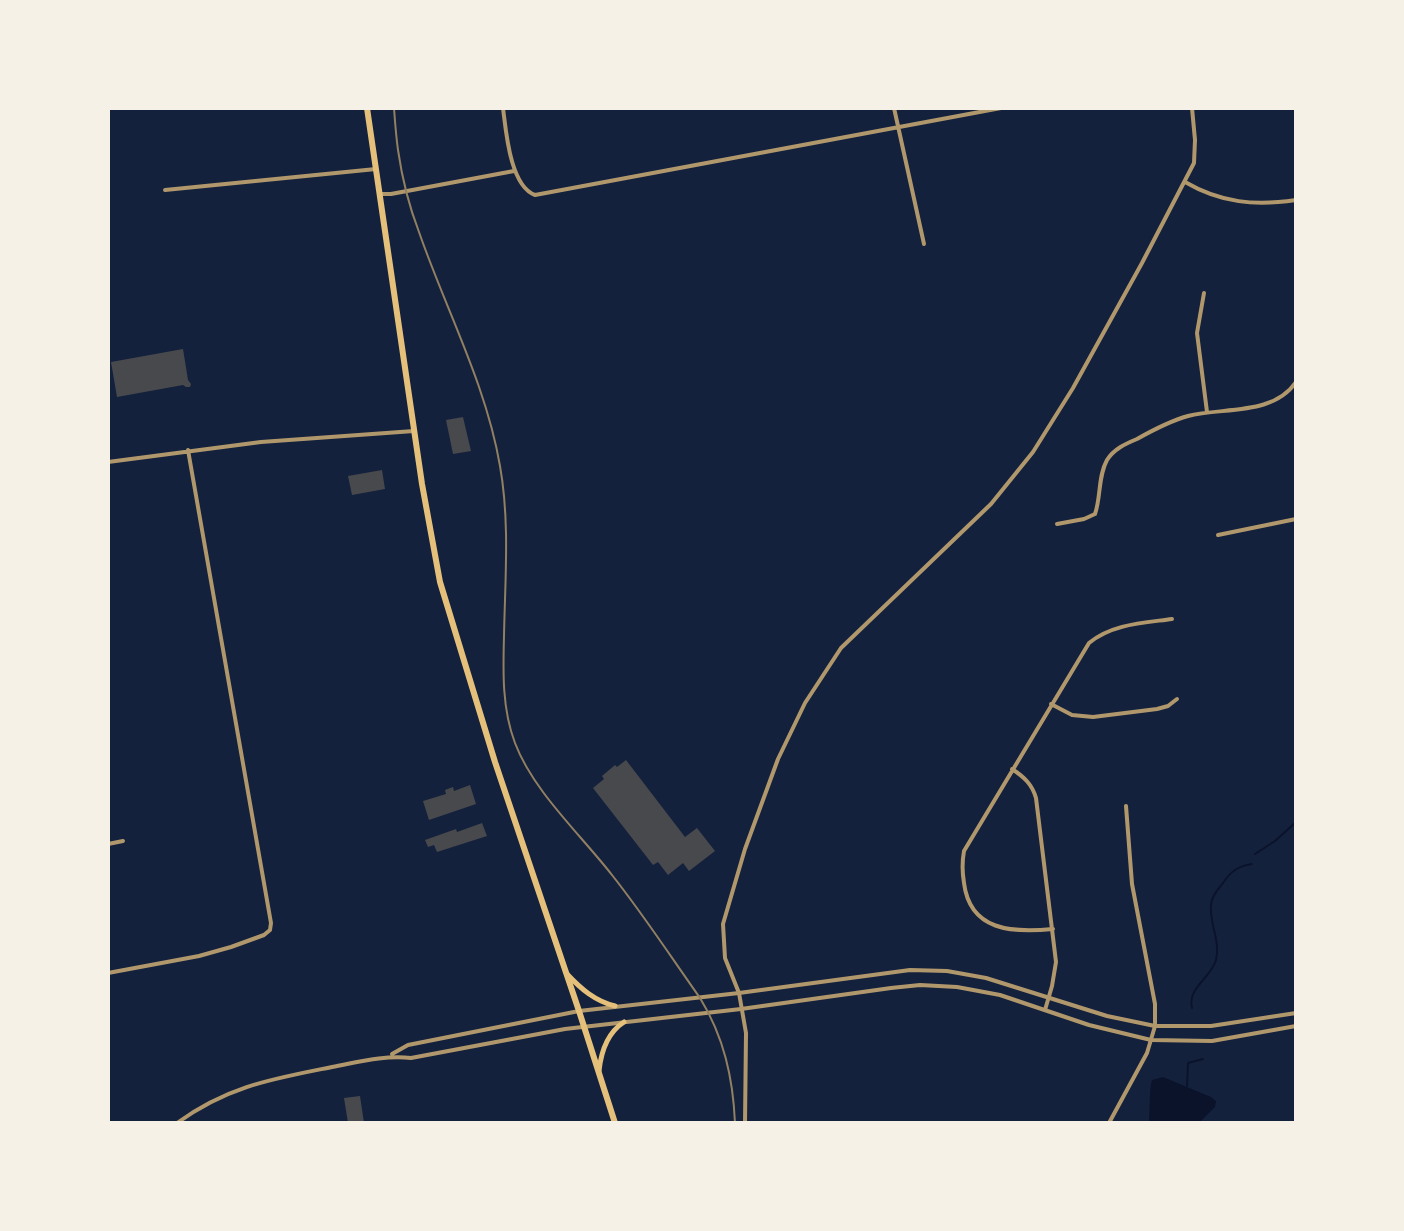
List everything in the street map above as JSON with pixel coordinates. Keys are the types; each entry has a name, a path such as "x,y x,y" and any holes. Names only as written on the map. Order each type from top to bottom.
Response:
{"main road":[{"path":"367,108 429,530 440,582 495,762 615,1123"},
{"path":"567,974 588,995 615,1006"},
{"path":"599,1072 606,1044 614,1030 624,1022"}],"street":[{"path":"503,108 515,171 531,194 1001,108"},
{"path":"894,108 924,244"},
{"path":"745,1123 746,1033 739,993 725,958 723,924 745,849 778,759 805,703 841,648 991,504 1028,459 1073,388 1185,182 1195,158 1192,108"},
{"path":"165,190 376,169"},
{"path":"379,194 515,171"},
{"path":"1185,182 1241,202 1263,204 1296,200"},
{"path":"1204,293 1197,333 1207,412"},
{"path":"1057,524 1095,514 1105,465 1120,447 1189,415 1271,403 1285,395 1296,382"},
{"path":"108,462 261,442 414,431"},
{"path":"108,973 216,952 270,930 188,450"},
{"path":"1218,535 1296,519"},
{"path":"1053,929 1021,930 983,921 972,910 965,893 962,869 964,851 1083,651 1097,636 1117,628 1172,619"},
{"path":"1051,704 1072,715 1093,717 1157,709 1177,699"},
{"path":"1012,769 1032,786 1036,798 1056,962 1045,1010"},
{"path":"1109,1123 1147,1053 1155,1026 1155,1004 1132,884 1126,806"},
{"path":"108,844 123,841"},
{"path":"390,1056 408,1045 579,1011 920,969 986,978 1115,1018 1155,1026 1211,1026 1296,1013"},
{"path":"177,1123 208,1102 263,1081 390,1056 411,1058 584,1027 920,985 985,992 1097,1028 1151,1040 1212,1041 1296,1026"}],"water":[{"path":"1163,1077 1211,1097 1216,1101 1215,1107 1199,1123 1149,1123 1152,1080"}],"building":[{"path":"183,349 190,387 183,385 117,397 111,362"},
{"path":"463,417 471,451 453,454 446,420"},
{"path":"382,470 385,489 352,495 348,476"},
{"path":"626,760 685,837 697,828 715,851 689,871 683,863 668,875 658,862 653,865 593,788 604,779 602,776"},
{"path":"470,785 476,804 429,820 423,801 446,794 445,790 453,787 454,791"},
{"path":"482,823 487,836 437,852 434,845 428,847 425,840 456,829 457,832"},
{"path":"360,1096 364,1123 348,1123 344,1098"}],"waterway":[{"path":"1255,854 1296,822"},
{"path":"1192,1008 1193,995 1216,960 1212,899 1232,872 1252,864"},
{"path":"1187,1086 1188,1063 1203,1059"}],"railway":[{"path":"394,108 409,202 475,376 500,466 506,530 504,690 515,743 545,795 646,920 700,998 726,1058 735,1123"}]}
